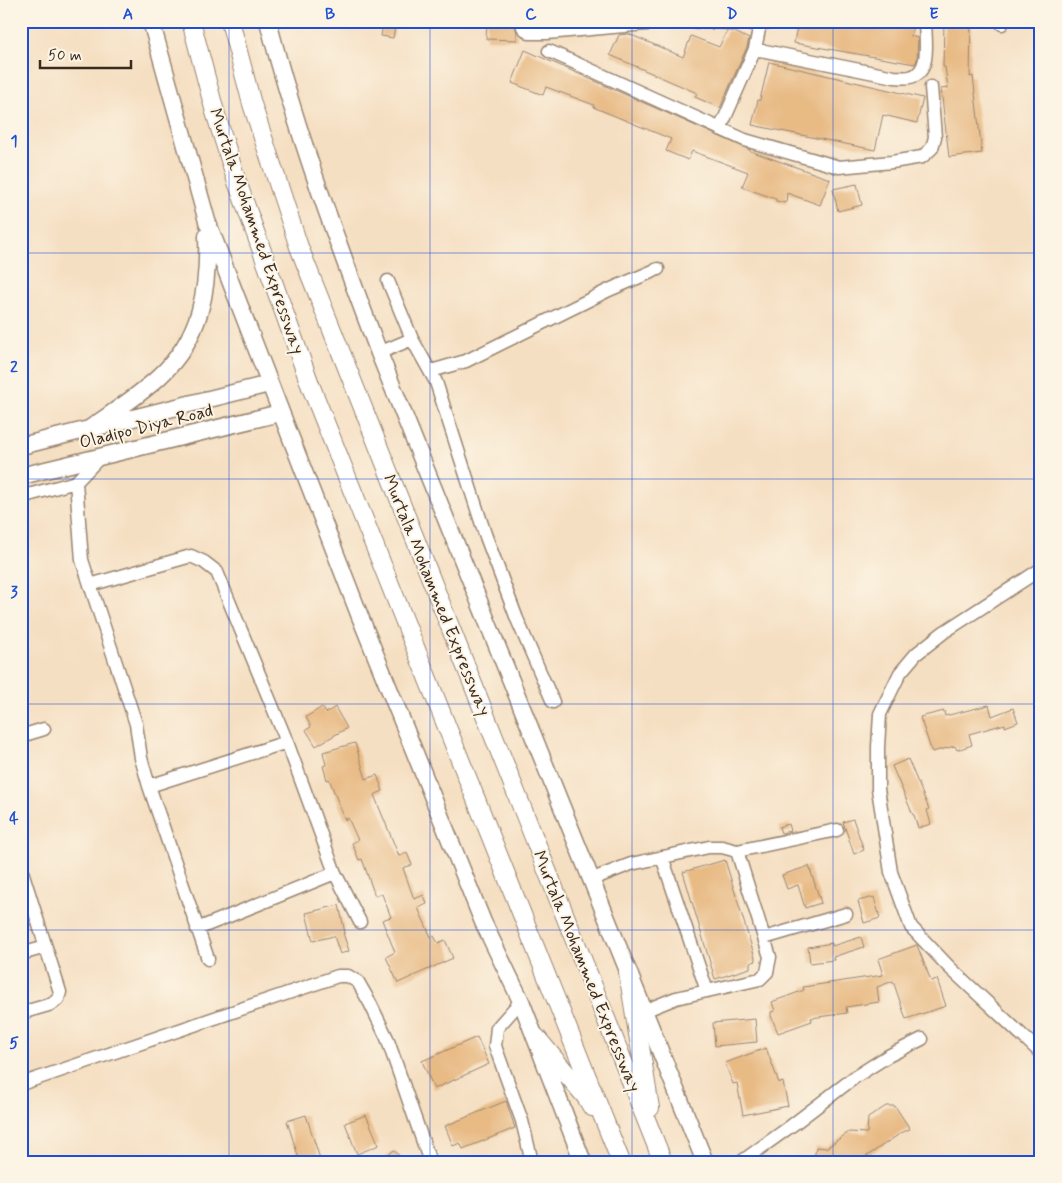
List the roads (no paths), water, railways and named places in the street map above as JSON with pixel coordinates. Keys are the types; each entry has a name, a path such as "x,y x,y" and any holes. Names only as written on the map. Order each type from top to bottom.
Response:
{"highway":[{"name":"Murtala Mohammed Expressway","path":"191,21 215,112 236,179 311,387 621,1162"},
{"name":"Murtala Mohammed Expressway","path":"230,21 252,104 300,247 664,1162"},
{"path":"628,972 656,1143"},
{"path":"536,1037 586,1097 615,1145"}],"main road":[{"path":"151,21 207,221 363,624 483,922 536,1037 583,1162"},
{"path":"268,21 281,71 334,234 379,353 705,1162"},
{"path":"89,429 161,376 194,330 200,315 208,265 207,221"},
{"name":"Oladipo Diya Road","path":"21,446 269,384"},
{"name":"Oladipo Diya Road","path":"21,476 280,413"}],"street":[{"path":"522,21 523,27 530,32 680,21 760,24 773,21"},
{"path":"755,49 894,77 911,77 921,71 925,61 925,21"},
{"path":"720,129 755,49 760,24"},
{"path":"549,51 745,140 839,167 922,157 932,148 936,137 932,86"},
{"path":"431,371 466,361 609,290 658,269"},
{"path":"388,281 412,339 431,371 443,402 485,534 517,619 553,702"},
{"path":"379,353 412,339"},
{"path":"21,497 76,482 99,458"},
{"path":"76,482 82,560 136,724 141,758 149,786 208,959"},
{"path":"90,585 191,556 204,562 217,572 286,742 335,873 360,922"},
{"path":"1041,569 944,632 916,654 900,673 880,714 878,789 891,872 911,927 949,967 1041,1053"},
{"path":"21,736 44,729"},
{"path":"149,786 286,742"},
{"path":"590,880 631,864 709,847 722,847 737,851 837,830"},
{"path":"644,1011 676,998 760,979 767,972 770,958 737,851"},
{"path":"662,857 707,991"},
{"path":"21,868 60,992 58,999 52,1004 21,1013"},
{"path":"197,929 335,873"},
{"path":"764,938 846,914"},
{"path":"21,954 46,948"},
{"path":"21,1084 338,976 348,976 358,982 387,1038 430,1162"},
{"path":"521,1002 497,1028 495,1046 522,1121 532,1162"},
{"path":"741,1162 855,1077 888,1056 922,1039"}]}
